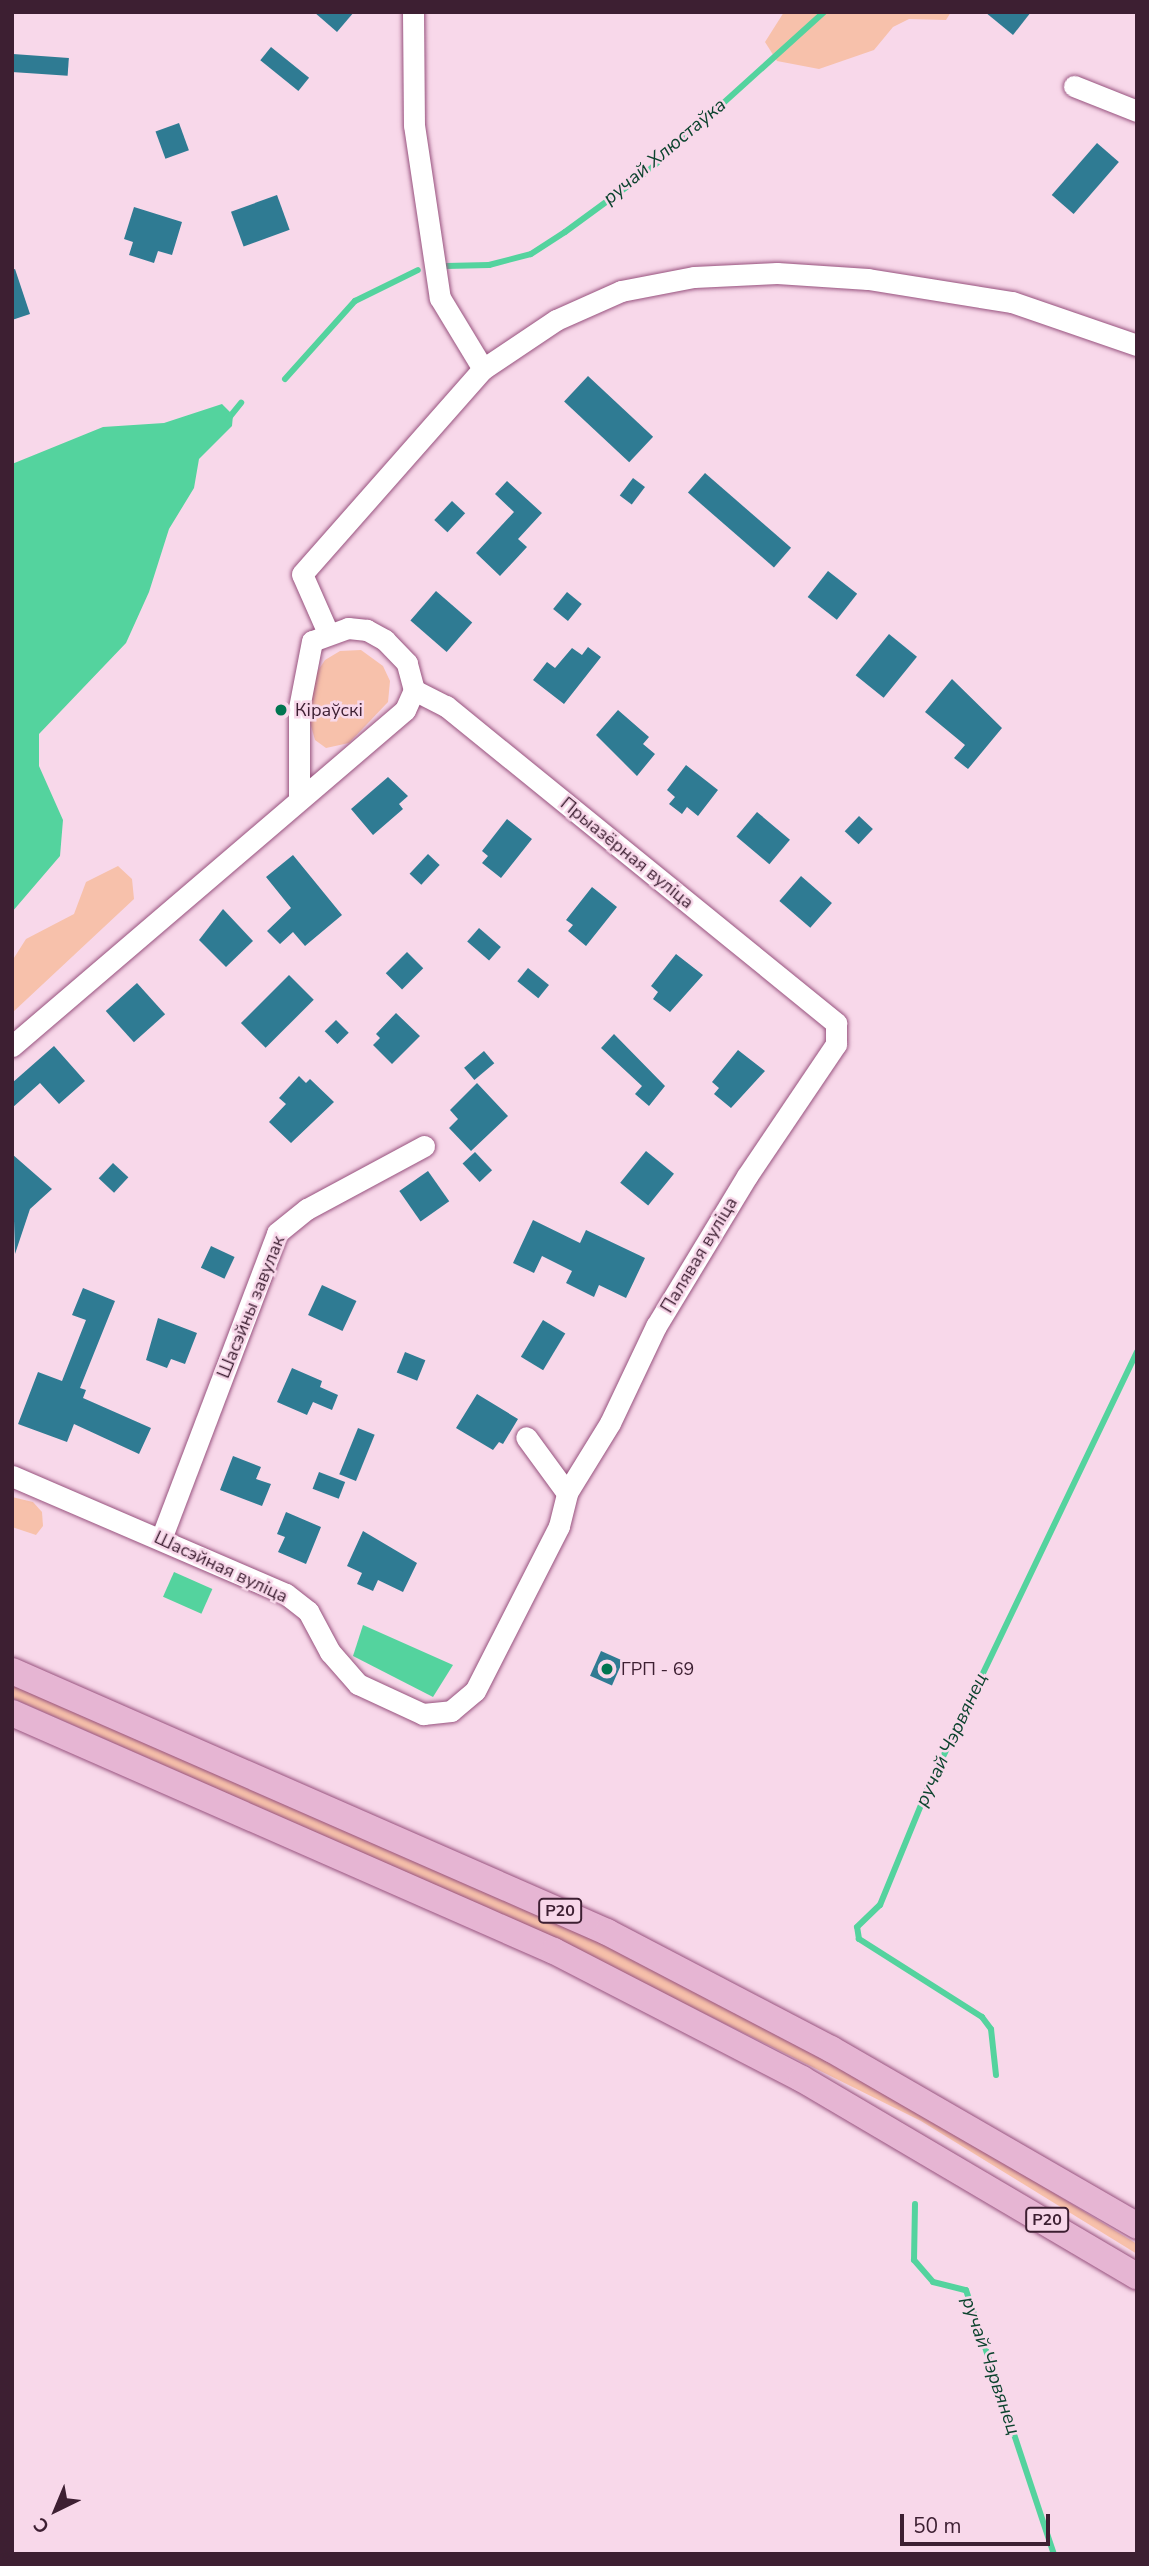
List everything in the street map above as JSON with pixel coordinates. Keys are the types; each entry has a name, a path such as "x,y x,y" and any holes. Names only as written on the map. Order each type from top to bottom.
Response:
{"main road":[{"name":"Р20","path":"12,1671 607,1932 831,2049 1137,2226"},
{"name":"Р20","path":"12,1713 554,1951 802,2079 1137,2276"}],"street":[{"path":"413,12 414,125 440,298 483,369"},
{"path":"1074,86 1137,111"},
{"path":"328,633 302,574 483,369 556,320 621,291 694,277 777,273 868,279 1012,302 1137,345"},
{"path":"12,1046 405,710 414,690 407,663 385,640 367,630 348,628 328,633 312,642 299,708 299,799"},
{"name":"Прыазёрная вуліца","path":"414,690 446,706 836,1023"},
{"name":"Палявая вуліца","path":"567,1493 610,1423 656,1326 747,1176 836,1044 836,1023"},
{"name":"Шасэйны завулак","path":"161,1538 277,1233 307,1209 424,1146"},
{"path":"526,1437 567,1493"},
{"name":"Шасэйная вуліца","path":"12,1476 161,1538 297,1602 309,1611 330,1652 358,1685 423,1714 451,1711 475,1691 559,1526 567,1493"}],"shaded area":[{"path":"784,12 951,12 946,20 909,19 893,27 874,50 819,69 777,61 765,42"},
{"path":"222,404 233,415 232,426 199,459 194,488 169,529 149,592 126,643 39,734 39,766 63,820 60,856 12,912 12,464 103,427 164,423"},
{"path":"361,650 383,666 390,681 388,702 349,743 326,748 315,740 309,719 315,675 325,660 340,651"},
{"path":"118,866 132,879 134,899 12,1013 12,961 26,939 74,914 86,882"},
{"path":"12,1497 33,1502 42,1512 43,1526 36,1535 12,1527"},
{"path":"174,1572 212,1589 201,1614 163,1597"},
{"path":"363,1625 453,1665 433,1697 353,1656"},
{"path":"12,1682 514,1900 758,2021 940,2123 1137,2244 1137,2254 921,2121 532,1928 12,1698"}],"building":[{"path":"314,12 354,12 337,32"},
{"path":"985,12 1031,12 1013,35"},
{"path":"271,47 309,78 298,91 260,60"},
{"path":"13,54 69,58 68,76 12,72"},
{"path":"179,123 189,150 165,159 156,132"},
{"path":"1097,143 1119,162 1074,214 1052,195"},
{"path":"277,195 290,230 244,247 231,212"},
{"path":"134,207 182,222 172,255 158,251 154,263 129,255 133,242 124,239"},
{"path":"15,269 30,314 12,320 12,270"},
{"path":"588,376 653,437 629,462 564,402"},
{"path":"705,473 791,548 774,567 688,493"},
{"path":"633,478 645,487 632,505 620,496"},
{"path":"507,481 542,513 518,539 527,547 500,576 476,553 514,512 495,494"},
{"path":"452,501 465,513 447,532 434,520"},
{"path":"828,571 857,594 837,620 808,597"},
{"path":"436,591 472,622 447,652 410,620"},
{"path":"567,592 582,604 568,621 553,609"},
{"path":"889,634 917,657 884,698 856,675"},
{"path":"588,647 601,657 564,704 533,680 547,662 555,668 572,648 582,655"},
{"path":"952,679 1002,728 968,769 954,758 965,745 925,712"},
{"path":"618,710 649,737 643,744 655,754 637,776 596,735"},
{"path":"686,765 718,790 698,816 687,807 682,814 669,804 675,797 667,790"},
{"path":"388,777 408,796 399,804 403,809 373,835 351,809"},
{"path":"757,812 790,840 769,864 736,837"},
{"path":"859,816 873,829 859,844 845,831"},
{"path":"507,819 532,839 501,878 482,863 488,856 482,851"},
{"path":"428,854 440,865 421,885 410,874"},
{"path":"293,855 342,915 305,946 293,932 280,944 267,931 291,908 266,877"},
{"path":"801,876 832,903 810,928 779,901"},
{"path":"592,887 617,907 586,946 568,931 573,925 566,920"},
{"path":"223,909 253,941 226,967 199,940"},
{"path":"479,928 501,947 489,961 467,942"},
{"path":"407,952 423,968 402,989 386,973"},
{"path":"676,954 703,975 670,1012 653,999 658,992 651,986"},
{"path":"528,968 549,985 538,998 517,981"},
{"path":"289,975 314,1000 266,1048 241,1023"},
{"path":"137,983 165,1014 134,1042 106,1011"},
{"path":"396,1013 420,1036 392,1064 373,1045 380,1038 376,1034"},
{"path":"336,1020 349,1033 337,1044 325,1031"},
{"path":"614,1034 665,1086 649,1106 635,1094 642,1086 601,1048"},
{"path":"54,1046 85,1081 59,1104 40,1083 12,1108 12,1083"},
{"path":"738,1050 765,1071 731,1108 714,1094 719,1088 712,1082"},
{"path":"484,1051 494,1063 474,1080 464,1068"},
{"path":"299,1076 306,1083 310,1079 334,1102 291,1143 269,1122 286,1104 279,1098"},
{"path":"477,1083 508,1116 471,1151 449,1128 458,1119 450,1110"},
{"path":"646,1151 674,1174 648,1206 620,1183"},
{"path":"475,1152 492,1170 480,1182 463,1164"},
{"path":"12,1154 52,1189 30,1209 15,1254"},
{"path":"113,1163 128,1177 114,1193 99,1178"},
{"path":"428,1171 449,1201 421,1221 399,1191"},
{"path":"533,1220 580,1243 586,1230 645,1258 626,1298 599,1285 594,1297 566,1283 572,1271 542,1256 534,1273 513,1263"},
{"path":"211,1246 235,1257 224,1279 201,1268"},
{"path":"322,1285 356,1301 342,1331 308,1315"},
{"path":"83,1288 115,1301 80,1388 86,1390 83,1398 151,1428 139,1454 74,1424 67,1442 18,1424 38,1372 62,1381 86,1320 72,1315"},
{"path":"158,1318 197,1333 185,1364 171,1359 167,1368 146,1360"},
{"path":"543,1320 565,1333 543,1370 521,1357"},
{"path":"405,1352 425,1360 417,1381 397,1372"},
{"path":"292,1368 322,1381 320,1387 338,1395 332,1410 313,1402 307,1415 277,1402"},
{"path":"477,1394 518,1419 503,1444 499,1442 493,1450 456,1428"},
{"path":"358,1428 375,1435 356,1481 339,1474"},
{"path":"233,1456 261,1467 256,1479 271,1484 262,1506 220,1490"},
{"path":"319,1472 345,1482 339,1499 313,1489"},
{"path":"286,1512 321,1527 306,1564 278,1552 285,1537 277,1534"},
{"path":"363,1531 417,1563 403,1592 378,1580 373,1591 357,1584 362,1573 347,1566"},
{"name":"ГРП - 69","path":"601,1651 623,1661 612,1685 590,1676"}],"waterway":[{"name":"ручай Хлюстаўка","path":"446,266 489,265 531,254 565,232 647,172 824,12"},
{"name":"ручай Хлюстаўка","path":"285,379 355,301 418,270"},
{"name":"ручай Хлюстаўка","path":"228,419 241,403"},
{"name":"ручай Чэрвянец","path":"996,2075 991,2029 982,2017 859,1939 857,1927 880,1905 928,1788 1137,1352"},
{"name":"ручай Чэрвянец","path":"915,2204 914,2260 933,2282 966,2290 1054,2554"}],"place":[{"name":"Кіраўскі","path":"281,710"},
{"name":"ГРП - 69","path":"607,1669"}]}
